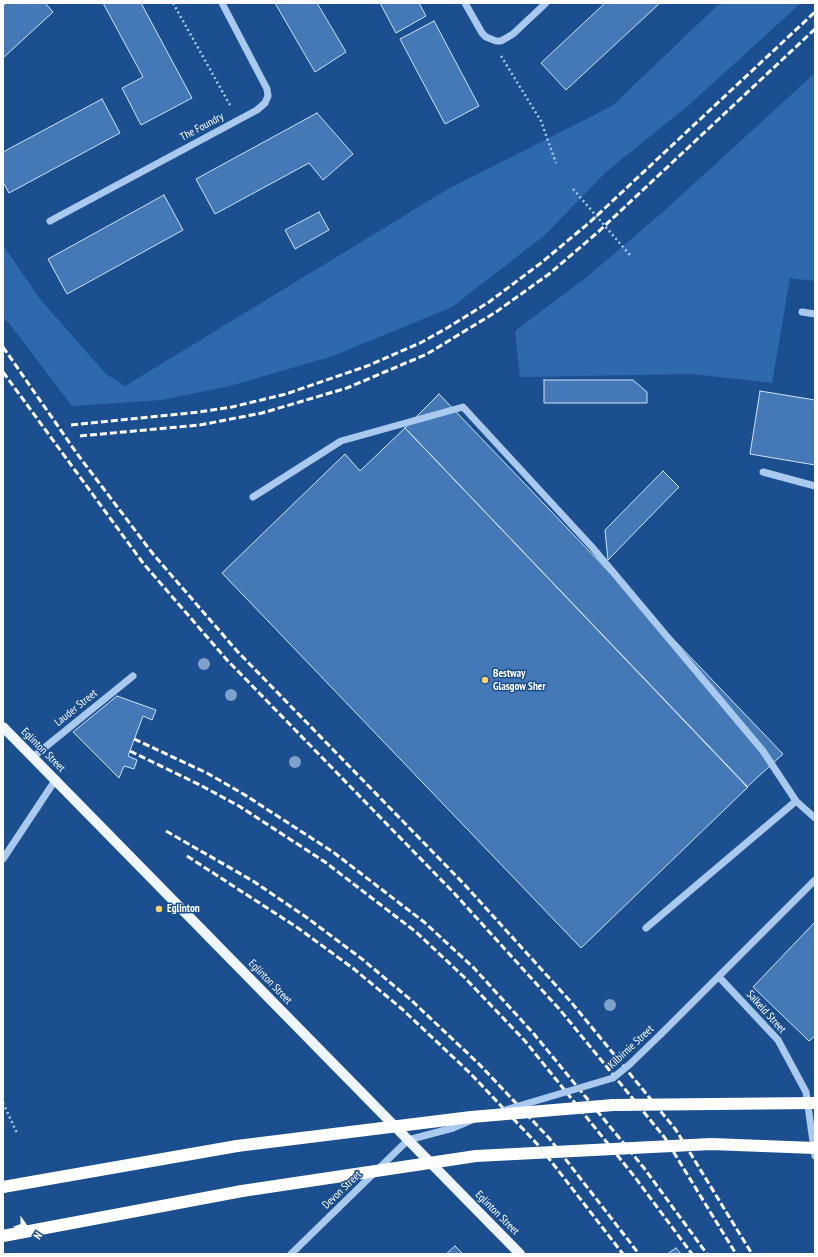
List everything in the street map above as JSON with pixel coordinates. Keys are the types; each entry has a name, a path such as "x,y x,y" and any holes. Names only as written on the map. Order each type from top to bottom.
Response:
{"highway":[{"path":"3,1187 236,1146 471,1117 613,1105 815,1103"},
{"path":"3,1236 242,1191 476,1156 711,1144 815,1148"}],"main road":[{"name":"Eglinton Street","path":"3,727 56,779 520,1254"}],"street":[{"name":"The Foundry","path":"50,221 238,120 262,106 267,100 268,93 266,85 222,3"},
{"path":"465,3 482,33 486,37 496,41 507,38 513,34 546,3"},
{"path":"802,312 815,314"},
{"path":"253,497 341,442 462,407 592,547 763,751 796,801 815,818"},
{"path":"764,472 815,486"},
{"name":"Lauder Street","path":"33,757 133,676"},
{"path":"3,859 56,779"},
{"path":"646,928 796,801"},
{"name":"Kilbirnie Street","path":"408,1140 453,1128 479,1117 613,1078 661,1034 815,880"},
{"name":"Salkeld Street","path":"719,977 778,1040 806,1092 815,1156"},
{"name":"Devon Street","path":"291,1254 408,1140"}],"path":[{"path":"173,3 238,120"},
{"path":"496,41 498,50 542,125 556,164"},
{"path":"573,189 630,256"},
{"path":"3,1103 17,1133"}],"shaded area":[{"path":"720,3 801,3 689,105 606,172 545,235 452,307 333,356 230,386 162,400 72,406 8,322 3,319 3,245 40,299 106,374 125,386 448,189 612,106"},
{"path":"815,73 815,281 790,278 772,383 693,374 520,377 515,331 588,276 664,211"}],"building":[{"path":"6,3 45,3 53,12 3,58 3,6"},
{"path":"103,3 141,3 192,98 141,125 122,88 143,77"},
{"path":"275,3 317,3 346,52 315,72"},
{"path":"380,3 419,3 426,16 396,33"},
{"path":"605,3 660,3 566,90 541,63"},
{"path":"434,21 479,106 445,124 400,39"},
{"path":"102,99 120,133 9,193 3,182 3,152"},
{"path":"317,113 353,154 323,180 309,163 215,214 196,179"},
{"path":"164,195 183,230 67,294 48,259"},
{"path":"319,212 329,230 295,249 285,230"},
{"path":"544,380 633,380 647,392 647,403 544,403"},
{"path":"760,391 815,400 815,465 750,454"},
{"path":"439,394 783,754 747,787 405,428"},
{"name":"Bestway Glasgow Sher","path":"405,428 748,787 581,948 222,573 345,454 360,471"},
{"path":"663,471 679,487 608,560 605,530"},
{"path":"117,696 156,710 152,720 143,716 128,756 137,760 134,769 124,766 119,778 73,732"},
{"path":"815,922 815,1036 809,1041 753,987"},
{"path":"455,1246 463,1254 446,1254"},
{"path":"676,1248 681,1254 667,1254"}],"railway":[{"path":"71,425 199,412 232,407 286,394 367,366 422,342 489,302 541,263 590,222 815,12"},
{"path":"80,436 200,425 262,413 347,388 427,354 496,312 549,274 598,232 815,29"},
{"path":"3,347 78,455 153,554 237,651 464,884 571,1002 676,1130 752,1254"},
{"path":"3,372 143,563 227,660 454,893 561,1011 665,1138 736,1254"},
{"path":"134,739 207,773 245,795 333,852 424,922 473,967 534,1034 644,1168 707,1254"},
{"path":"130,751 239,806 325,862 416,932 464,977 525,1041 634,1176 692,1254"},
{"path":"166,831 253,881 306,917 362,959 411,1000 479,1064 549,1138 639,1254"},
{"path":"187,856 298,928 354,969 402,1009 470,1073 540,1147 623,1254"}],"place":[{"name":"Bestway Glasgow Sher","path":"485,680"},
{"name":"Eglinton","path":"159,909"}]}
